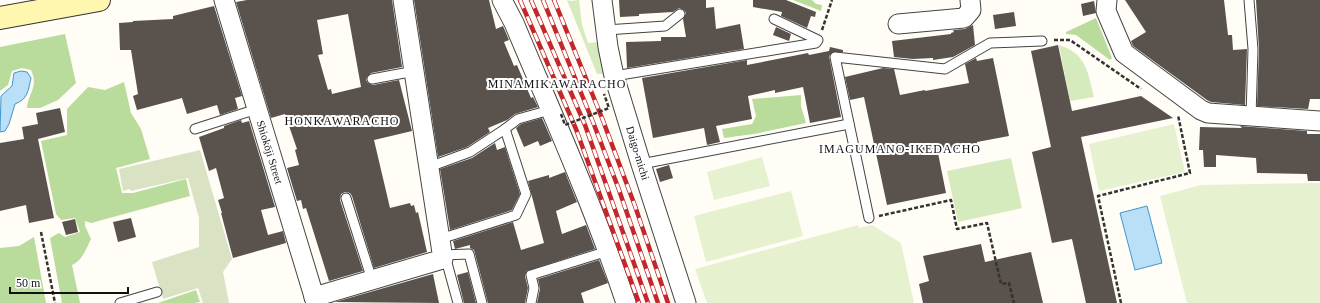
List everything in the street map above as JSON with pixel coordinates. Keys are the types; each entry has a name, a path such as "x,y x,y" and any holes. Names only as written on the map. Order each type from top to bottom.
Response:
{"main road":[{"path":"0,18 96,0"}],"street":[{"name":"Shiokōji Street","path":"224,0 315,300"},
{"path":"315,300 372,280 442,251 403,0"},
{"path":"502,0 556,112 626,303"},
{"name":"Daigo-michi","path":"602,0 614,76 640,164 686,303"},
{"path":"898,24 964,18 971,10 970,0"},
{"path":"1108,1 1106,11 1124,53 1204,112 1251,117 1320,121"}],"lane":[{"path":"1249,0 1253,49 1251,117"},
{"path":"606,30 665,26 680,14"},
{"path":"614,76 816,43 818,40 774,19"},
{"path":"869,218 835,57 945,69 990,43 1042,41"},
{"path":"372,79 414,71"},
{"path":"195,129 257,109"},
{"path":"429,167 470,152 518,119 556,112"},
{"path":"640,164 849,124"},
{"path":"442,251 516,215 526,194 505,129"},
{"path":"346,198 372,280"},
{"path":"442,251 447,263 458,303"},
{"path":"442,251 469,254 482,303"},
{"path":"531,303 534,288 531,274 608,251"},
{"path":"120,303 156,292"}],"path":[{"path":"821,32 832,0"},
{"path":"1042,41 1070,40 1146,93"},
{"path":"556,112 565,125 609,108 604,94"},
{"path":"1121,303 1098,196 1190,173 1178,115 1172,110"},
{"path":"869,218 951,200 957,229 987,223 1001,284 1009,283 1014,303"},
{"path":"41,232 55,303"}],"green space":[{"path":"567,0 579,0 582,25 588,43 599,42 604,74 597,74"},
{"path":"793,0 812,0 816,4 822,5 821,11"},
{"path":"1096,18 1112,58 1110,60 1076,35 1066,34 1066,32"},
{"path":"65,34 76,83 58,100 40,108 27,108 34,86 34,81 31,70 22,68 12,71 8,85 0,91 0,47"},
{"path":"1059,45 1075,53 1080,58 1090,79 1094,97 1070,101"},
{"path":"124,82 131,113 141,129 150,159 116,168 122,193 133,193 186,179 190,196 91,223 85,221 85,226 91,239 81,258 72,265 80,303 62,303 50,238 59,233 65,237 80,232 75,218 61,220 56,214 41,141 67,135 67,109 88,87 105,90"},
{"path":"801,95 801,106 806,123 754,134 724,138 722,129 752,124 756,116 752,99"},
{"path":"1174,124 1185,172 1099,191 1089,144"},
{"path":"200,150 232,259 223,272 229,303 203,303 198,288 163,299 152,262 199,247 199,218 188,178 131,191 129,189 123,191 119,169"},
{"path":"762,157 770,186 714,200 707,172"},
{"path":"1011,158 1022,208 958,222 947,171"},
{"path":"1320,183 1320,303 1187,303 1160,196 1201,185"},
{"path":"791,191 803,236 706,262 694,216"},
{"path":"858,225 859,228 872,225 901,243 914,303 707,303 695,269"},
{"path":"34,237 46,303 0,303 0,248 19,246"},
{"path":"196,290 200,302 158,303"}],"water":[{"path":"21,71 27,72 31,78 28,91 23,100 15,104 9,124 5,131 0,132 1,96 12,86 14,73"},
{"path":"1147,206 1162,263 1135,270 1120,213"}],"building":[{"path":"247,0 392,0 402,67 371,73 366,80 368,83 373,85 399,80 412,131 374,140 390,208 410,203 411,206 414,205 416,213 418,212 427,252 374,268 352,196 350,193 345,192 341,194 340,200 363,271 329,281 306,208 303,209 301,200 297,201 287,168 299,165 295,150 297,149 285,114 271,118 236,2","holes":["348,14 361,87 332,94 331,89 328,90 318,55 323,54 317,20"]},
{"path":"414,0 489,0 496,29 503,26 509,40 504,42 514,66 517,65 531,98 533,97 538,107 515,114 507,120 488,128 490,132 467,147 438,157"},
{"path":"619,0 706,0 706,8 714,7 716,29 740,24 744,49 627,68 626,42 661,41 661,37 686,37 683,19 686,13 684,10 679,8 673,12 639,14 639,16 620,17"},
{"path":"753,0 786,0 816,12 815,17 811,16 807,28 781,16 782,12 753,7"},
{"path":"1125,0 1224,0 1228,35 1232,35 1233,50 1247,49 1245,105 1211,102 1207,100 1133,46 1131,41 1146,32"},
{"path":"1256,0 1320,0 1320,99 1310,99 1308,109 1257,106 1259,49"},
{"path":"1094,1 1096,13 1083,16 1081,4"},
{"path":"214,6 242,96 235,98 238,109 220,115 217,105 187,114 182,98 137,110 133,96 138,94 131,50 120,50 119,23 173,19 173,16"},
{"path":"1014,12 1016,26 995,29 993,15"},
{"path":"973,25 975,45 953,57 933,60 933,58 913,59 894,57 892,41 951,34 954,32 953,30 965,29"},
{"path":"776,27 791,34 789,41 773,35"},
{"path":"1058,45 1072,111 1141,96 1173,118 1081,137 1117,303 1086,303 1072,239 1052,243 1032,152 1051,147 1031,51"},
{"path":"830,47 843,50 843,52 833,52 829,56 841,117 810,123 803,87 775,93 775,90 748,96 752,119 716,126 720,142 707,145 704,128 653,138 642,78 747,60 747,65 808,53 809,55 829,51"},
{"path":"976,58 977,61 993,58 1009,136 977,142 977,145 938,153 946,193 887,205 864,97 850,100 845,77 883,68 894,69 900,95 969,83 965,64"},
{"path":"60,108 65,132 38,139 54,218 29,223 26,205 0,211 0,143 24,139 22,127 38,124 36,113"},
{"path":"542,118 552,141 540,146 538,141 524,147 516,128 521,124"},
{"path":"241,120 242,123 249,121 275,207 261,210 268,235 283,231 286,243 233,258 218,200 224,198 216,168 209,171 199,137"},
{"path":"1240,126 1307,131 1307,134 1320,134 1320,181 1308,181 1307,174 1257,173 1256,158 1216,155 1216,167 1204,167 1203,150 1199,150 1200,127 1242,128"},
{"path":"495,143 497,150 505,147 520,194 512,210 450,230 440,169 472,158"},
{"path":"669,165 673,178 660,182 656,169"},
{"path":"565,172 577,202 556,211 562,234 586,225 595,249 527,271 525,276 528,288 525,303 488,303 474,250 470,248 470,245 455,249 453,241 513,222 521,250 544,243 528,181 549,175 549,178"},
{"path":"131,218 136,237 118,242 113,222"},
{"path":"75,219 78,232 66,235 62,222"},
{"path":"981,244 985,262 1031,252 1043,303 923,303 919,284 929,281 923,256"},
{"path":"599,260 608,283 581,293 584,303 537,303 540,289 538,279"},
{"path":"468,272 476,303 464,303 457,275"},
{"path":"433,274 439,303 335,302"}],"railway":[{"path":"520,0 576,129 639,303"},
{"path":"531,0 585,125 648,303"},
{"path":"543,0 618,187 658,303"},
{"path":"554,0 602,118 635,206 668,303"}],"district":[{"name":"MINAMIKAWARACHO","path":"557,84"},
{"name":"HONKAWARACHO","path":"342,121"},
{"name":"IMAGUMANO-IKEDACHO","path":"900,149"}]}
